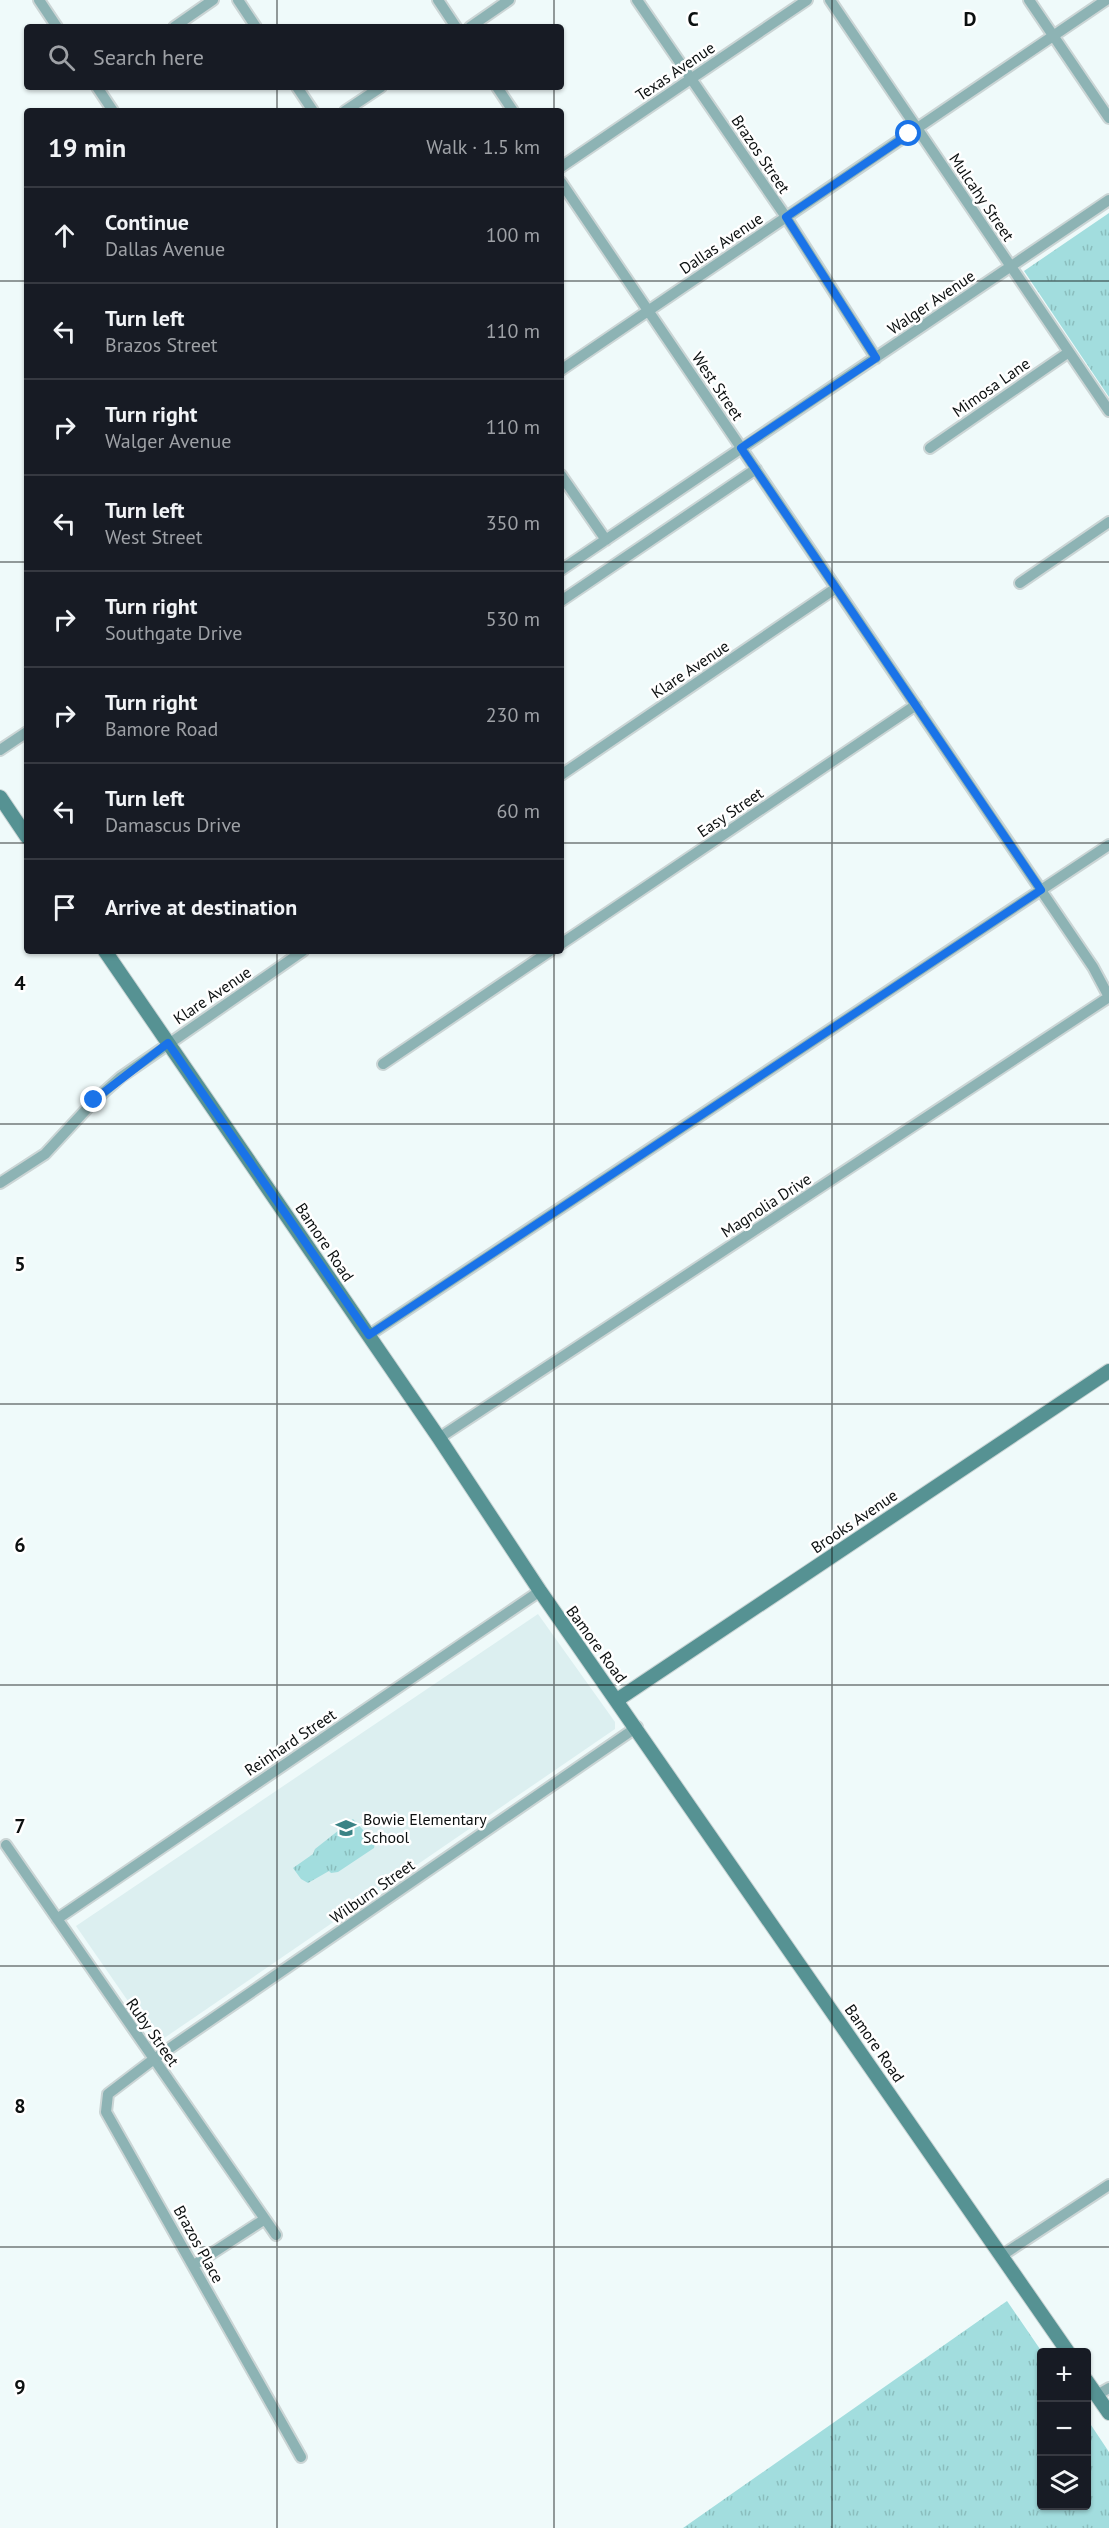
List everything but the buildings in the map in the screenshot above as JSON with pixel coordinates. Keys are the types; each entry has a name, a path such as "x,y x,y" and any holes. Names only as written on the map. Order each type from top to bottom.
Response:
{"street":[{"path":"39,0 55,24"},
{"path":"178,24 213,0"},
{"path":"238,0 254,24"},
{"path":"438,0 454,24"},
{"path":"474,24 510,0"},
{"name":"Brazos Street","path":"637,0 786,217 876,358"},
{"name":"Texas Avenue","path":"564,166 807,0"},
{"name":"Mulcahy Street","path":"830,0 1109,411"},
{"path":"1029,0 1109,118"},
{"name":"Dallas Avenue","path":"564,368 1106,0"},
{"path":"99,90 111,108"},
{"path":"299,90 311,108"},
{"path":"350,108 376,90"},
{"path":"499,90 511,108"},
{"name":"West Street","path":"564,186 1093,967 1109,997"},
{"name":"Walger Avenue","path":"564,568 1109,200"},
{"name":"Mimosa Lane","path":"930,448 1069,352"},
{"path":"564,599 756,469"},
{"path":"564,479 606,540"},
{"path":"1020,583 1109,522"},
{"name":"Klare Avenue","path":"564,773 836,588"},
{"name":"Easy Street","path":"564,942 916,705"},
{"path":"0,750 24,734"},
{"path":"0,797 24,833"},
{"path":"369,1335 1109,845"},
{"name":"Bamore Road","path":"107,954 369,1335 540,1591 1065,2348"},
{"name":"Klare Avenue","path":"0,1183 45,1154 94,1100 168,1043 299,954"},
{"path":"383,1064 546,954"},
{"name":"Magnolia Drive","path":"439,1438 1109,997"},
{"name":"Brooks Avenue","path":"617,1700 1109,1371"},
{"name":"Reinhard Street","path":"57,1919 540,1591"},
{"name":"Wilburn Street","path":"154,2059 637,1728"},
{"name":"Ruby Street","path":"6,1845 276,2235"},
{"name":"Brazos Place","path":"154,2059 108,2094 106,2112 301,2457"},
{"path":"1002,2256 1109,2185"},
{"path":"194,2265 265,2219"},
{"path":"1103,2392 1109,2413"}],"shaded area":[{"name":"Bowie Elementary School","path":"538,1614 615,1722 615,1729 157,2043 76,1926"}],"green space":[{"path":"1109,213 1109,397 1024,271"},
{"path":"353,1819 375,1843 374,1848 338,1872 329,1871 308,1883 301,1879 293,1868 313,1854 315,1849"},
{"path":"1007,2301 1039,2348 1037,2348 1037,2510 1091,2510 1091,2425 1109,2452 1109,2528 683,2528"}],"place":[{"name":"Bowie Elementary School","path":"346,1828"}],"route":[{"path":"94,1100 168,1043 369,1335 1041,890 741,448 876,358 786,217 909,134"}]}
